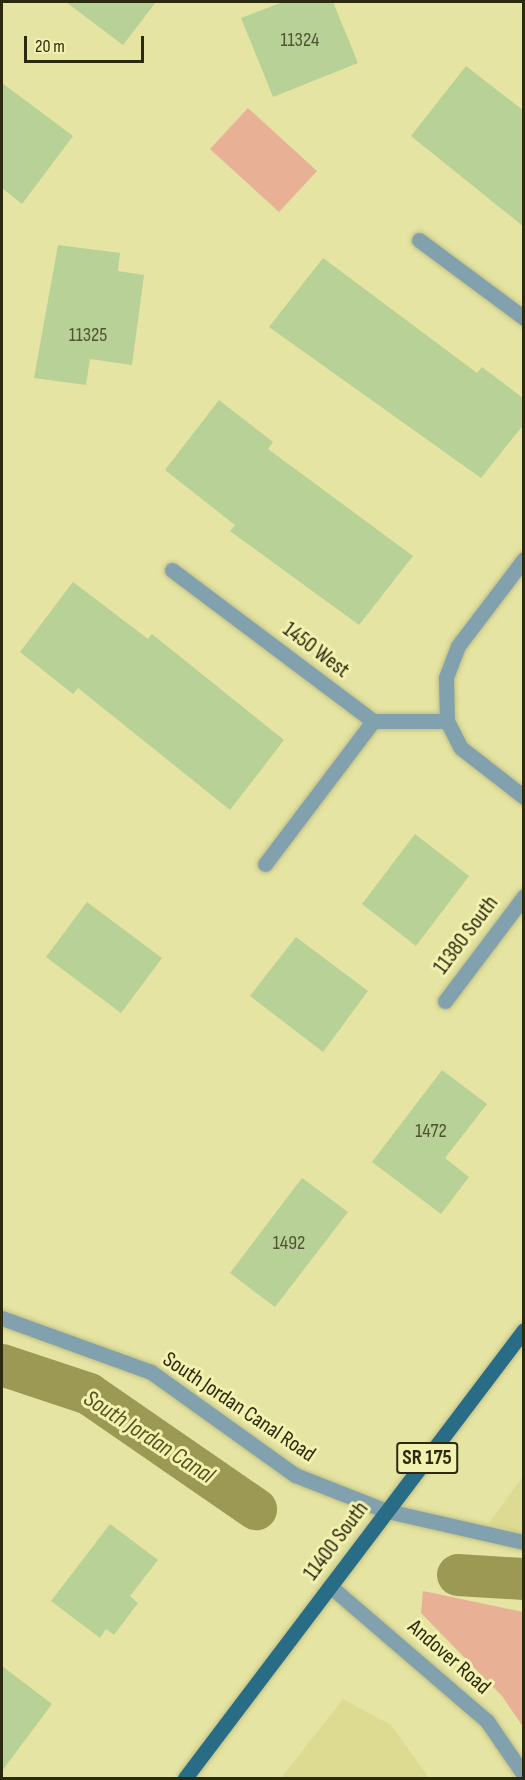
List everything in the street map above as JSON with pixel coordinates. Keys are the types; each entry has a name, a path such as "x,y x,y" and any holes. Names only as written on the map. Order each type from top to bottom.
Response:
{"main road":[{"name":"11400 South","path":"185,1779 524,1330"}],"street":[{"path":"419,240 524,318"},
{"path":"524,559 458,646 446,678 447,721 461,748 524,797"},
{"name":"1450 West","path":"172,570 373,722"},
{"path":"265,864 373,722 447,721"},
{"name":"11380 South","path":"445,1001 524,896"},
{"name":"South Jordan Canal Road","path":"2,1318 151,1372 295,1475 387,1510 524,1542"},
{"name":"Andover Road","path":"330,1586 486,1720 524,1775"}],"shaded area":[{"path":"248,108 317,171 279,212 210,149"},
{"path":"523,1476 523,1534 489,1523"},
{"path":"423,1591 523,1612 523,1727 502,1696 421,1613"},
{"path":"343,1699 391,1725 429,1778 281,1778"}],"building":[{"path":"66,2 156,2 123,45"},
{"path":"283,2 333,2 358,63 273,97 241,18"},
{"path":"466,66 524,111 524,227 411,136"},
{"path":"2,83 73,136 22,204 2,188"},
{"path":"58,245 120,253 118,271 144,275 132,365 90,359 86,385 34,378"},
{"path":"323,258 477,373 482,367 524,399 524,424 481,478 269,327"},
{"path":"219,400 273,442 268,449 413,556 359,625 230,531 235,525 165,470"},
{"path":"73,582 148,639 152,634 284,740 230,810 78,688 73,694 20,652"},
{"path":"415,834 469,876 416,946 362,904"},
{"path":"87,902 162,958 121,1013 46,957"},
{"path":"296,937 368,991 323,1052 250,996"},
{"path":"442,1070 487,1104 445,1158 469,1177 441,1214 372,1162"},
{"path":"302,1178 348,1212 275,1307 230,1273"},
{"path":"110,1524 158,1560 130,1596 138,1603 114,1635 106,1629 100,1638 51,1601"},
{"path":"2,1666 52,1704 2,1771"}],"waterway":[{"name":"South Jordan Canal","path":"2,1365 89,1394 256,1509"},
{"name":"South Jordan Canal","path":"458,1575 524,1579"}]}
